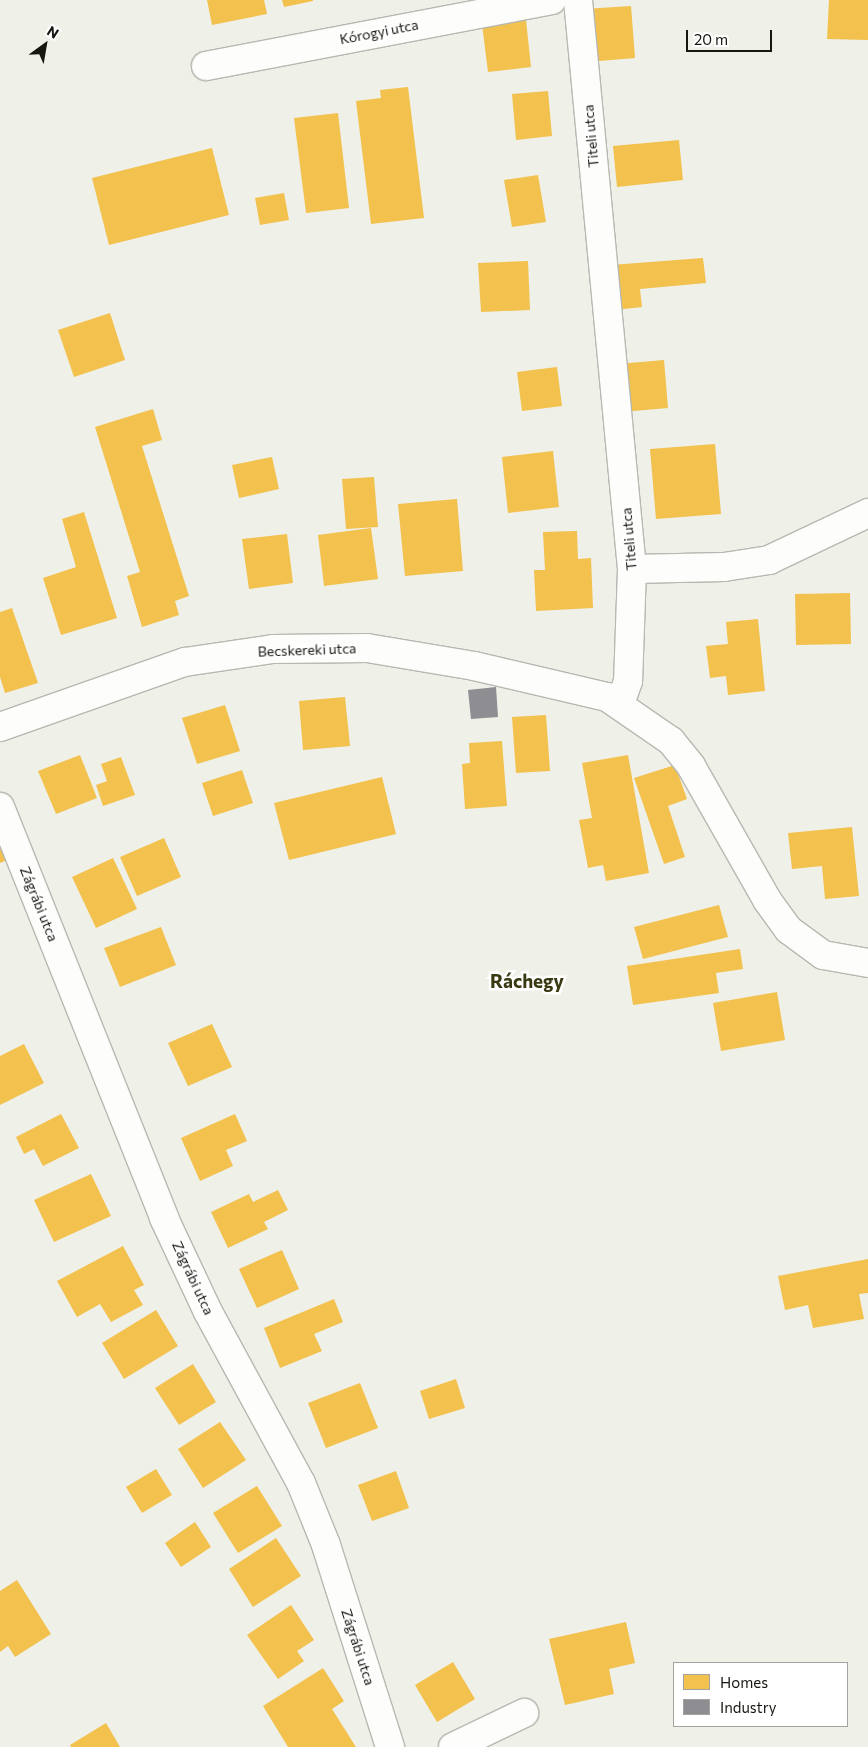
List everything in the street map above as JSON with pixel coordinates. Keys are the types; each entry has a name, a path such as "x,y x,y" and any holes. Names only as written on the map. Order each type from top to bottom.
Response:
{"street":[{"name":"Kórogyi utca","path":"206,66 552,0"},
{"name":"Titeli utca","path":"578,0 632,569 628,682 620,704"},
{"path":"632,569 724,567 768,560 868,513"},
{"name":"Becskereki utca","path":"0,727 185,662 273,649 367,648 474,666 607,697 620,704"},
{"path":"620,704 671,741 691,766 767,900 789,930 823,956 868,963"},
{"name":"Zágrábi utca","path":"0,807 164,1218 207,1310 301,1483 326,1545 390,1747"},
{"path":"453,1747 524,1713"}],"building: Homes":[{"path":"207,0 264,0 267,14 212,25"},
{"path":"282,0 313,0 313,1 284,7"},
{"path":"829,0 868,0 868,40 827,39"},
{"path":"631,6 635,58 587,62 584,9"},
{"path":"526,20 531,67 488,72 482,24"},
{"path":"408,87 424,218 371,224 356,101 381,98 380,90"},
{"path":"548,91 552,136 516,140 512,94"},
{"path":"338,113 349,208 306,213 294,118"},
{"path":"679,140 683,180 617,187 613,146"},
{"path":"212,148 229,215 109,245 92,178"},
{"path":"538,175 546,222 512,227 504,180"},
{"path":"284,193 289,220 260,225 255,198"},
{"path":"703,258 706,283 640,289 642,307 615,310 611,265"},
{"path":"528,261 530,310 481,312 478,263"},
{"path":"110,313 125,360 74,377 58,330"},
{"path":"664,360 668,408 622,412 618,364"},
{"path":"557,367 562,406 522,411 517,372"},
{"path":"153,409 162,440 142,446 189,596 175,601 179,615 142,627 127,576 140,572 95,427"},
{"path":"715,444 721,514 656,519 650,449"},
{"path":"553,451 559,507 508,513 502,457"},
{"path":"272,457 279,489 239,498 232,465"},
{"path":"374,477 378,527 346,529 342,479"},
{"path":"457,499 463,571 405,576 398,504"},
{"path":"84,512 117,618 61,635 43,578 76,567 62,519"},
{"path":"371,528 378,579 324,586 318,535"},
{"path":"577,531 578,559 591,558 593,608 536,611 534,570 545,570 543,532"},
{"path":"287,534 293,583 249,589 242,539"},
{"path":"850,593 851,644 796,645 795,594"},
{"path":"12,608 38,683 5,693 0,677 0,612"},
{"path":"758,619 765,691 728,695 726,676 710,678 706,646 728,644 726,622"},
{"path":"345,697 350,746 303,750 299,701"},
{"path":"225,705 240,751 197,764 182,718"},
{"path":"546,715 550,771 516,773 512,717"},
{"path":"502,741 507,806 465,809 462,764 470,763 469,743"},
{"path":"80,755 97,798 56,814 38,771"},
{"path":"628,755 649,873 606,881 603,865 588,868 579,820 592,818 582,763"},
{"path":"121,757 135,795 103,806 96,785 107,781 101,764"},
{"path":"675,765 687,799 668,806 685,857 664,864 634,778"},
{"path":"242,770 253,803 213,816 202,783"},
{"path":"382,777 396,834 289,860 274,803"},
{"path":"852,827 859,896 825,899 822,866 792,869 788,833"},
{"path":"0,828 14,857 0,863"},
{"path":"164,838 181,877 137,896 120,857"},
{"path":"113,858 137,909 96,928 72,877"},
{"path":"719,905 728,937 643,959 634,927"},
{"path":"161,927 176,965 120,987 104,948"},
{"path":"740,949 743,969 716,973 719,993 633,1005 627,966"},
{"path":"777,992 785,1040 721,1051 713,1003"},
{"path":"212,1024 232,1067 188,1086 168,1043"},
{"path":"24,1044 44,1083 0,1105 0,1056"},
{"path":"61,1114 79,1148 43,1166 34,1149 24,1154 16,1137"},
{"path":"235,1114 247,1141 226,1150 233,1166 200,1181 181,1138"},
{"path":"91,1174 111,1216 54,1242 34,1200"},
{"path":"278,1190 288,1210 264,1222 268,1229 228,1248 211,1212 249,1194 253,1202"},
{"path":"123,1246 144,1285 134,1290 143,1305 111,1322 100,1304 77,1317 57,1281"},
{"path":"282,1250 299,1289 257,1308 239,1269"},
{"path":"868,1259 868,1293 859,1294 864,1319 813,1328 808,1305 785,1310 778,1276"},
{"path":"334,1299 343,1322 314,1334 322,1351 280,1368 264,1328"},
{"path":"156,1310 178,1346 124,1379 102,1343"},
{"path":"193,1364 216,1402 179,1425 155,1388"},
{"path":"456,1379 465,1408 429,1419 420,1391"},
{"path":"360,1383 378,1428 326,1448 308,1403"},
{"path":"220,1422 246,1460 203,1488 178,1449"},
{"path":"156,1469 172,1495 142,1513 126,1487"},
{"path":"396,1471 409,1508 372,1521 358,1485"},
{"path":"257,1486 282,1526 238,1553 213,1513"},
{"path":"195,1522 211,1547 181,1567 165,1543"},
{"path":"276,1538 301,1576 253,1607 229,1569"},
{"path":"17,1580 51,1634 15,1657 8,1646 0,1652 0,1591"},
{"path":"291,1605 314,1640 297,1651 304,1661 278,1679 247,1635"},
{"path":"626,1622 635,1663 609,1669 614,1694 565,1705 549,1639"},
{"path":"453,1662 475,1699 437,1722 415,1685"},
{"path":"323,1668 344,1701 332,1709 356,1747 288,1747 263,1706"},
{"path":"106,1723 120,1747 71,1747 70,1745"}],"building: Industry":[{"path":"496,687 498,717 471,719 468,690"}],"district":[{"name":"Ráchegy","path":"527,981"}]}
